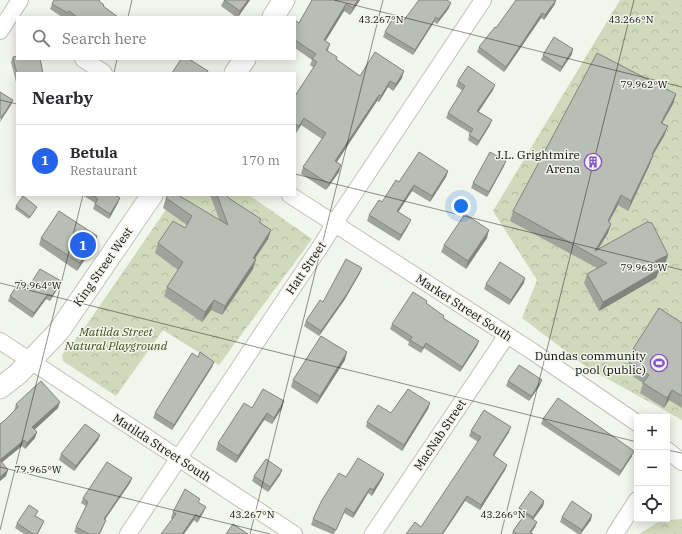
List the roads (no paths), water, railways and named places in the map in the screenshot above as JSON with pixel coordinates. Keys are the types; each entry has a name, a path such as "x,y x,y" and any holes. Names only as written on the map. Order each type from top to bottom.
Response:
{"main road":[{"path":"274,16 284,0"},
{"path":"237,72 244,60"},
{"name":"King Street West","path":"0,388 30,361 59,331 151,196"}],"street":[{"name":"Hatt Street","path":"128,534 483,0"},
{"path":"0,31 13,9"},
{"path":"84,60 102,72"},
{"name":"Market Street South","path":"292,196 507,335 634,421"},
{"name":"MacNab Street","path":"373,534 507,335"},
{"name":"Matilda Street South","path":"0,341 294,534"},
{"path":"670,453 682,462"},
{"path":"615,534 634,505"}],"place":[{"name":"J.L. Grightmire Arena","path":"593,162"},
{"name":"Betula","path":"83,245"},
{"name":"Dundas community pool (public)","path":"659,363"}],"park label":[{"name":"Matilda Street Natural Playground","path":"116,339"}]}
